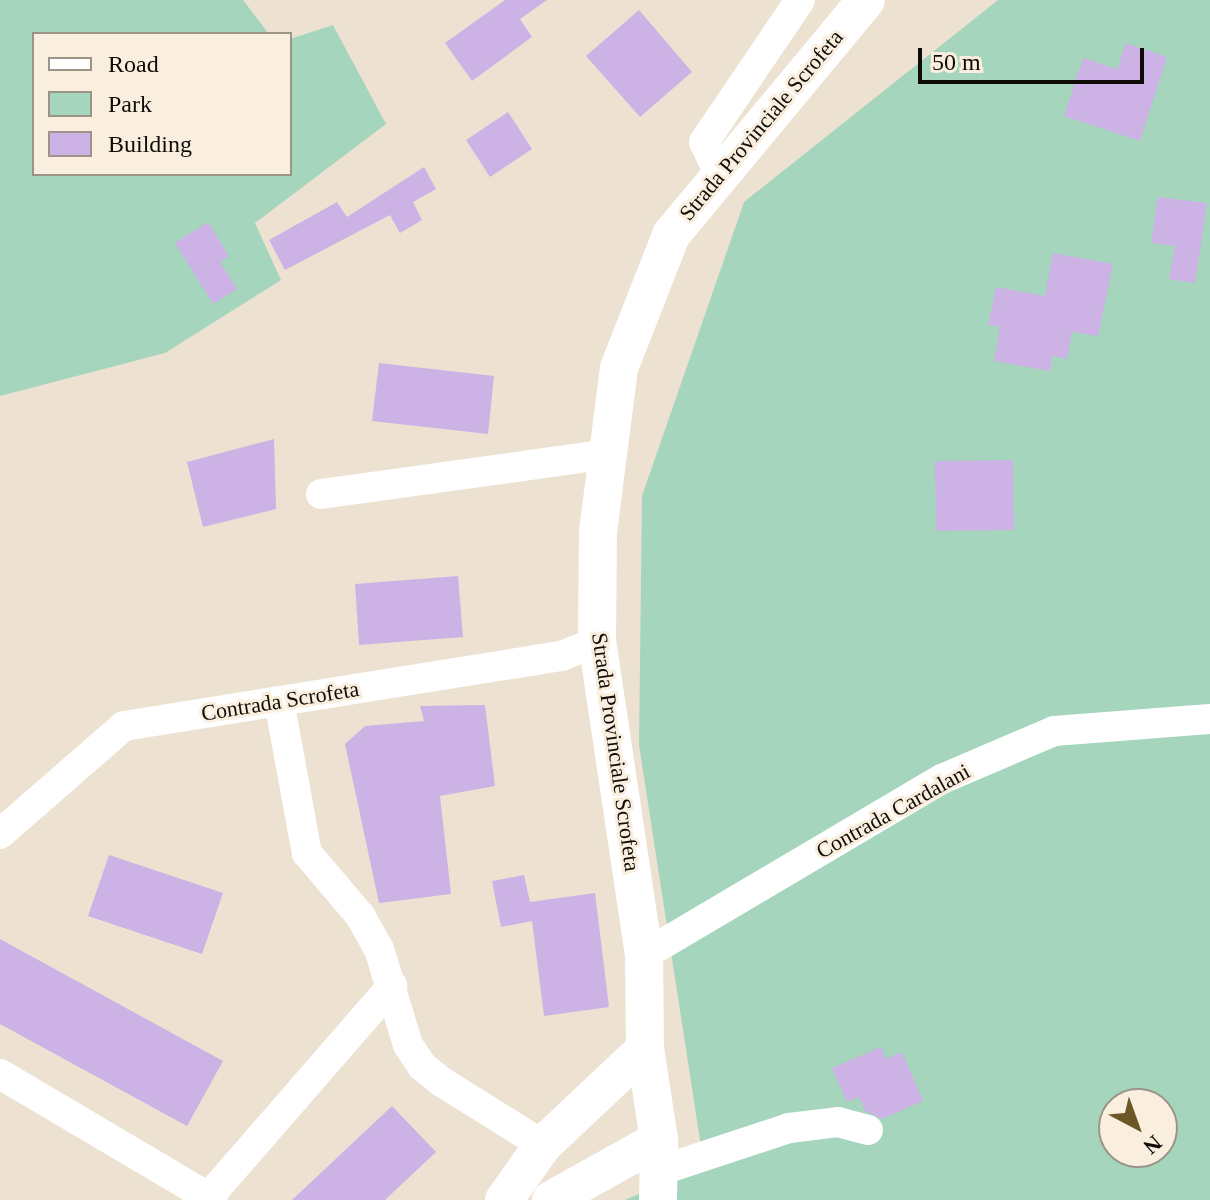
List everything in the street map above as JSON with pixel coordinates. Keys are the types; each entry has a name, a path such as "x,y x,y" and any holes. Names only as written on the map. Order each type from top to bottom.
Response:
{"street":[{"path":"719,174 704,142 800,0"},
{"name":"Strada Provinciale Scrofeta","path":"659,1170 645,1049 644,955 597,642 598,532 619,368 671,235 866,0"},
{"path":"321,494 608,454"},
{"name":"Contrada Scrofeta","path":"0,834 124,726 561,656 597,642"},
{"path":"279,701 307,853 361,917 392,986 408,1045 422,1066 543,1145"},
{"name":"Contrada Cardalani","path":"644,955 942,779 1054,731 1210,719"},
{"path":"0,1074 209,1199 392,986"},
{"path":"504,1200 543,1145 645,1049"},
{"path":"551,1200 659,1170 789,1128 838,1122 868,1130"}],"green space":[{"path":"0,0 243,0 267,32 32,32 32,176 292,176 292,38 333,25 386,124 255,223 281,280 165,353 0,396"},
{"path":"998,0 1210,0 1210,1200 625,1200 704,1166 639,745 642,496 744,202"}],"building":[{"path":"505,0 547,0 520,19 532,37 472,81 445,43"},
{"path":"639,10 692,72 640,117 586,56"},
{"path":"1126,43 1167,57 1140,141 1064,116 1083,58 1117,69"},
{"path":"508,112 532,149 490,177 466,140"},
{"path":"424,167 436,189 413,202 422,220 400,233 390,215 285,270 269,240 337,202 347,217"},
{"path":"1158,197 1207,203 1195,283 1169,279 1175,246 1151,243"},
{"path":"208,222 229,256 220,262 237,289 213,304 175,243"},
{"path":"1053,253 1113,264 1098,336 1072,332 1067,359 1052,356 1050,371 994,361 1000,327 988,325 996,287 1045,296"},
{"path":"379,363 494,376 488,434 372,421"},
{"path":"274,439 276,509 203,527 187,462"},
{"path":"1013,460 1014,530 936,531 935,461"},
{"path":"458,576 463,637 359,645 355,584"},
{"path":"485,705 495,786 440,796 451,894 379,903 345,744 365,726 424,721 420,706"},
{"path":"109,855 223,893 202,954 88,916"},
{"path":"524,875 530,902 595,893 609,1007 544,1016 532,921 501,927 492,881"},
{"path":"0,939 223,1061 187,1126 0,1024"},
{"path":"881,1047 886,1059 902,1052 923,1101 882,1119 865,1111 859,1097 847,1102 832,1068"},
{"path":"392,1106 436,1152 385,1200 292,1200"}]}
